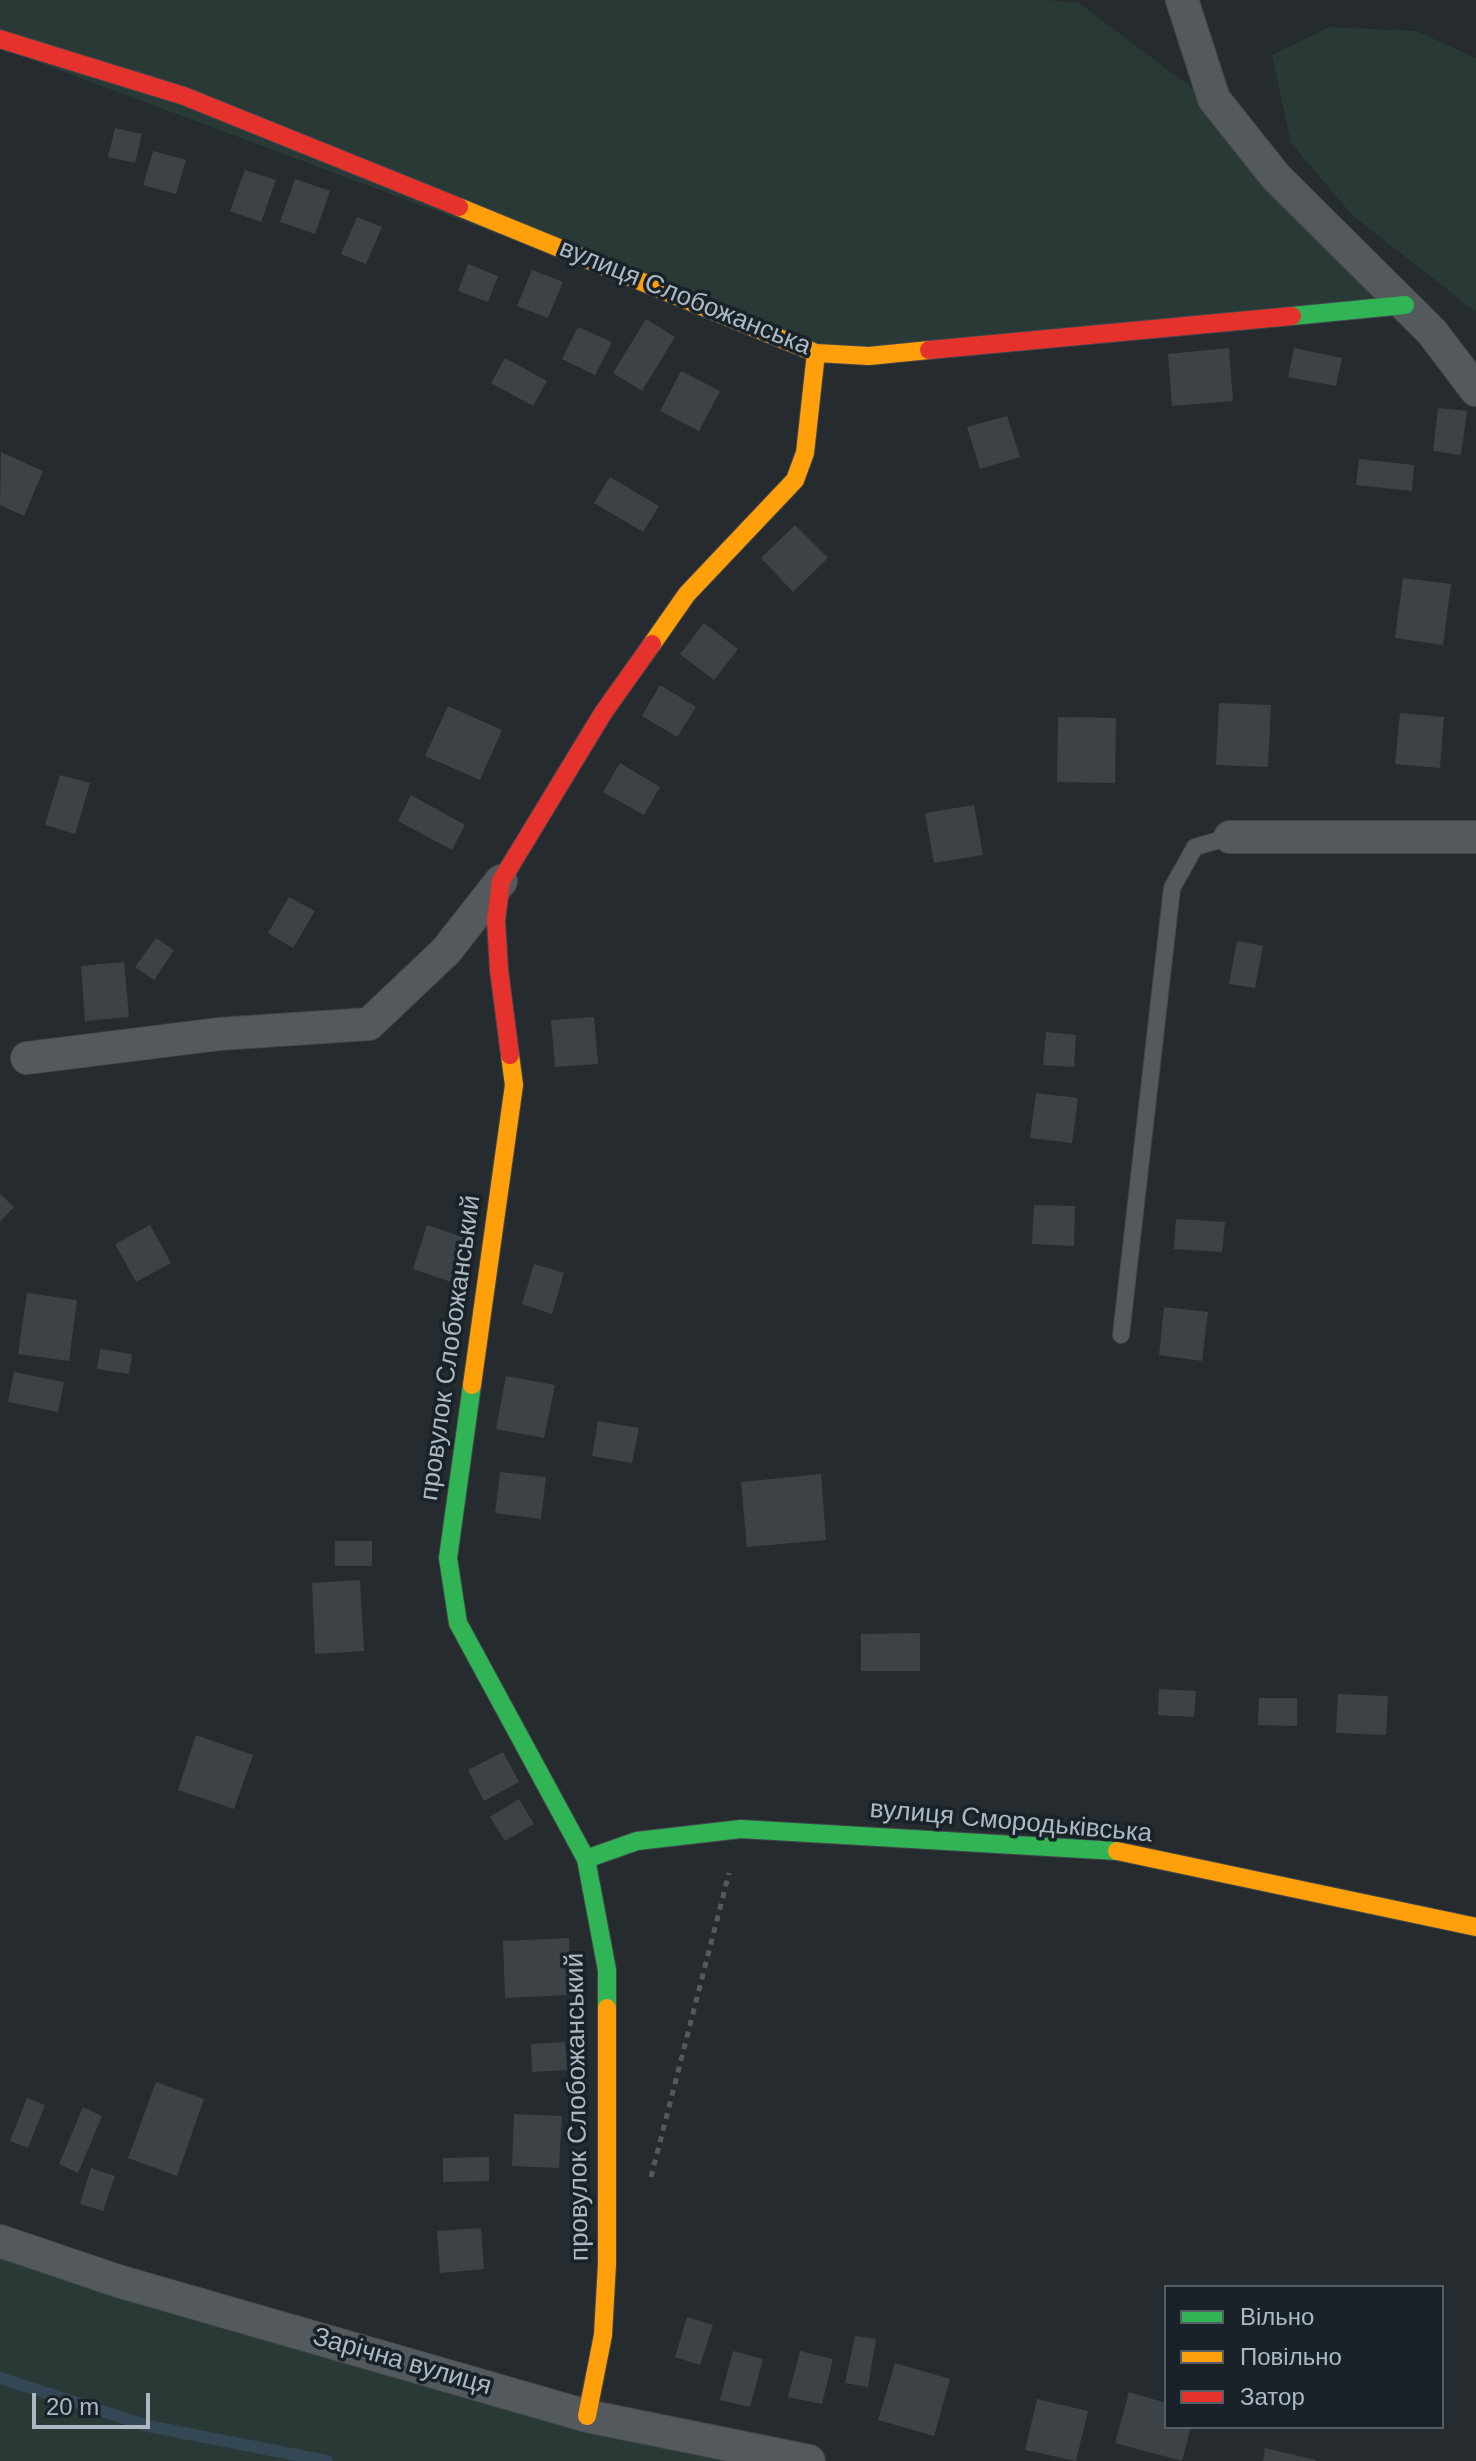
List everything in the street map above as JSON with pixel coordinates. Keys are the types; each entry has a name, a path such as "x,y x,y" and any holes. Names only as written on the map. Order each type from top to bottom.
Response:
{"street":[{"path":"1182,0 1214,99 1276,177 1432,332 1476,390"},
{"name":"вулиця Слобожанська","path":"0,39 184,96 816,353 869,356 1405,305"},
{"name":"провулок Слобожанський","path":"587,2416 603,2335 607,2264 607,1970 586,1859 458,1623 448,1558 514,1085 499,970 496,920 501,881 603,713 687,594 795,480 805,453 816,353"},
{"path":"1230,837 1476,837"},
{"path":"27,1058 219,1034 369,1024 446,951 501,881"},
{"name":"вулиця Смородьківська","path":"586,1859 637,1841 741,1829 1120,1851 1476,1927"},
{"name":"Зарічна вулиця","path":"0,2241 118,2281 587,2416 809,2461"}],"lane":[{"path":"1121,1335 1172,888 1195,847 1230,837"}],"path":[{"path":"650,2180 741,1829"}],"shaded area":[{"path":"0,0 1048,0 1079,3 1224,112 1380,307 816,353 0,48"},
{"path":"1329,27 1416,31 1476,58 1476,312 1353,216 1291,143 1272,55"},
{"path":"0,2239 792,2461 0,2461"}],"building":[{"path":"115,128 142,134 135,163 108,157"},
{"path":"153,151 186,160 176,194 143,185"},
{"path":"245,170 276,180 261,222 230,211"},
{"path":"295,179 330,191 315,234 280,222"},
{"path":"357,217 382,227 366,264 341,254"},
{"path":"468,264 498,276 488,302 458,291"},
{"path":"532,270 563,282 548,318 517,306"},
{"path":"646,319 675,337 642,391 613,373"},
{"path":"578,327 612,342 595,375 562,359"},
{"path":"1229,348 1233,401 1172,406 1168,354"},
{"path":"1294,348 1342,358 1336,386 1288,377"},
{"path":"505,358 547,381 533,406 491,383"},
{"path":"681,371 720,391 699,431 660,411"},
{"path":"1438,408 1467,411 1461,455 1433,451"},
{"path":"1007,416 1020,457 980,469 967,427"},
{"path":"1,452 43,471 24,516 0,505"},
{"path":"1359,459 1414,465 1412,491 1356,485"},
{"path":"610,477 659,506 643,532 594,503"},
{"path":"795,525 828,558 793,592 761,558"},
{"path":"1403,578 1451,584 1443,645 1395,638"},
{"path":"704,623 738,649 714,680 680,654"},
{"path":"660,685 696,707 677,737 642,716"},
{"path":"1219,703 1271,705 1268,767 1216,765"},
{"path":"448,706 502,730 480,780 425,756"},
{"path":"1400,713 1444,717 1440,768 1395,764"},
{"path":"1058,717 1116,718 1115,783 1057,782"},
{"path":"620,763 660,787 644,815 603,792"},
{"path":"60,775 90,783 75,834 45,825"},
{"path":"411,795 465,825 452,850 398,821"},
{"path":"974,805 983,855 934,863 925,813"},
{"path":"289,897 315,911 293,948 268,933"},
{"path":"156,938 174,950 154,980 135,967"},
{"path":"1237,941 1263,946 1255,988 1229,984"},
{"path":"124,962 129,1017 85,1021 81,966"},
{"path":"594,1017 598,1064 555,1067 551,1020"},
{"path":"1046,1032 1076,1035 1074,1067 1043,1065"},
{"path":"1036,1093 1078,1098 1072,1143 1030,1138"},
{"path":"0,1194 14,1207 0,1222"},
{"path":"1034,1205 1075,1206 1074,1246 1032,1244"},
{"path":"1176,1219 1225,1222 1222,1252 1174,1249"},
{"path":"150,1225 171,1263 136,1282 115,1244"},
{"path":"427,1225 468,1239 454,1283 413,1269"},
{"path":"534,1264 564,1273 552,1314 522,1304"},
{"path":"27,1293 77,1300 69,1361 18,1354"},
{"path":"1164,1307 1208,1312 1202,1361 1159,1355"},
{"path":"100,1349 132,1354 129,1374 97,1369"},
{"path":"14,1372 64,1382 58,1412 8,1402"},
{"path":"506,1376 555,1385 544,1438 496,1429"},
{"path":"598,1421 639,1428 632,1463 592,1456"},
{"path":"500,1472 546,1477 541,1519 495,1513"},
{"path":"821,1474 826,1540 747,1547 741,1482"},
{"path":"335,1541 372,1541 372,1566 335,1566"},
{"path":"360,1580 364,1651 315,1654 312,1583"},
{"path":"920,1633 920,1671 861,1671 861,1634"},
{"path":"1159,1689 1196,1691 1194,1717 1158,1715"},
{"path":"1338,1694 1388,1696 1386,1735 1336,1733"},
{"path":"1259,1698 1297,1698 1297,1726 1258,1725"},
{"path":"196,1735 253,1755 234,1809 178,1790"},
{"path":"503,1752 519,1782 484,1801 468,1770"},
{"path":"519,1799 534,1824 505,1841 490,1817"},
{"path":"569,1938 571,1995 505,1998 503,1941"},
{"path":"565,2042 567,2070 532,2072 531,2044"},
{"path":"156,2082 204,2099 177,2176 128,2158"},
{"path":"27,2098 45,2105 28,2148 10,2141"},
{"path":"83,2107 102,2116 78,2173 59,2164"},
{"path":"514,2114 562,2116 559,2168 512,2166"},
{"path":"489,2157 489,2181 443,2182 443,2158"},
{"path":"91,2168 115,2176 103,2211 80,2204"},
{"path":"481,2228 484,2269 440,2273 437,2231"},
{"path":"687,2317 713,2325 700,2365 675,2357"},
{"path":"855,2336 876,2339 868,2387 845,2383"},
{"path":"733,2351 763,2359 750,2407 720,2400"},
{"path":"800,2351 833,2359 822,2404 788,2397"},
{"path":"895,2363 950,2379 934,2436 878,2420"},
{"path":"1129,2392 1164,2402 1164,2429 1190,2429 1182,2461 1115,2443"},
{"path":"1037,2399 1088,2411 1076,2461 1025,2450"},
{"path":"1265,2448 1316,2460 1316,2461 1263,2461"}],"waterway":[{"path":"0,2378 148,2426 327,2461"}],"traffic: fast":[{"path":"1292,316 1405,305"},
{"path":"472,1385 448,1558 458,1623 586,1859 607,1970 607,2008"},
{"path":"586,1859 637,1841 741,1829 1117,1851"}],"traffic: slow":[{"path":"459,207 816,353 869,356 929,350"},
{"path":"652,644 687,594 795,480 805,453 816,353"},
{"path":"472,1385 514,1085 510,1055"},
{"path":"1117,1851 1476,1927"},
{"path":"587,2416 603,2335 607,2264 607,2008"}],"traffic: jam":[{"path":"0,39 184,96 459,207"},
{"path":"929,350 1292,316"},
{"path":"510,1055 496,920 501,881 603,713 652,644"}]}
